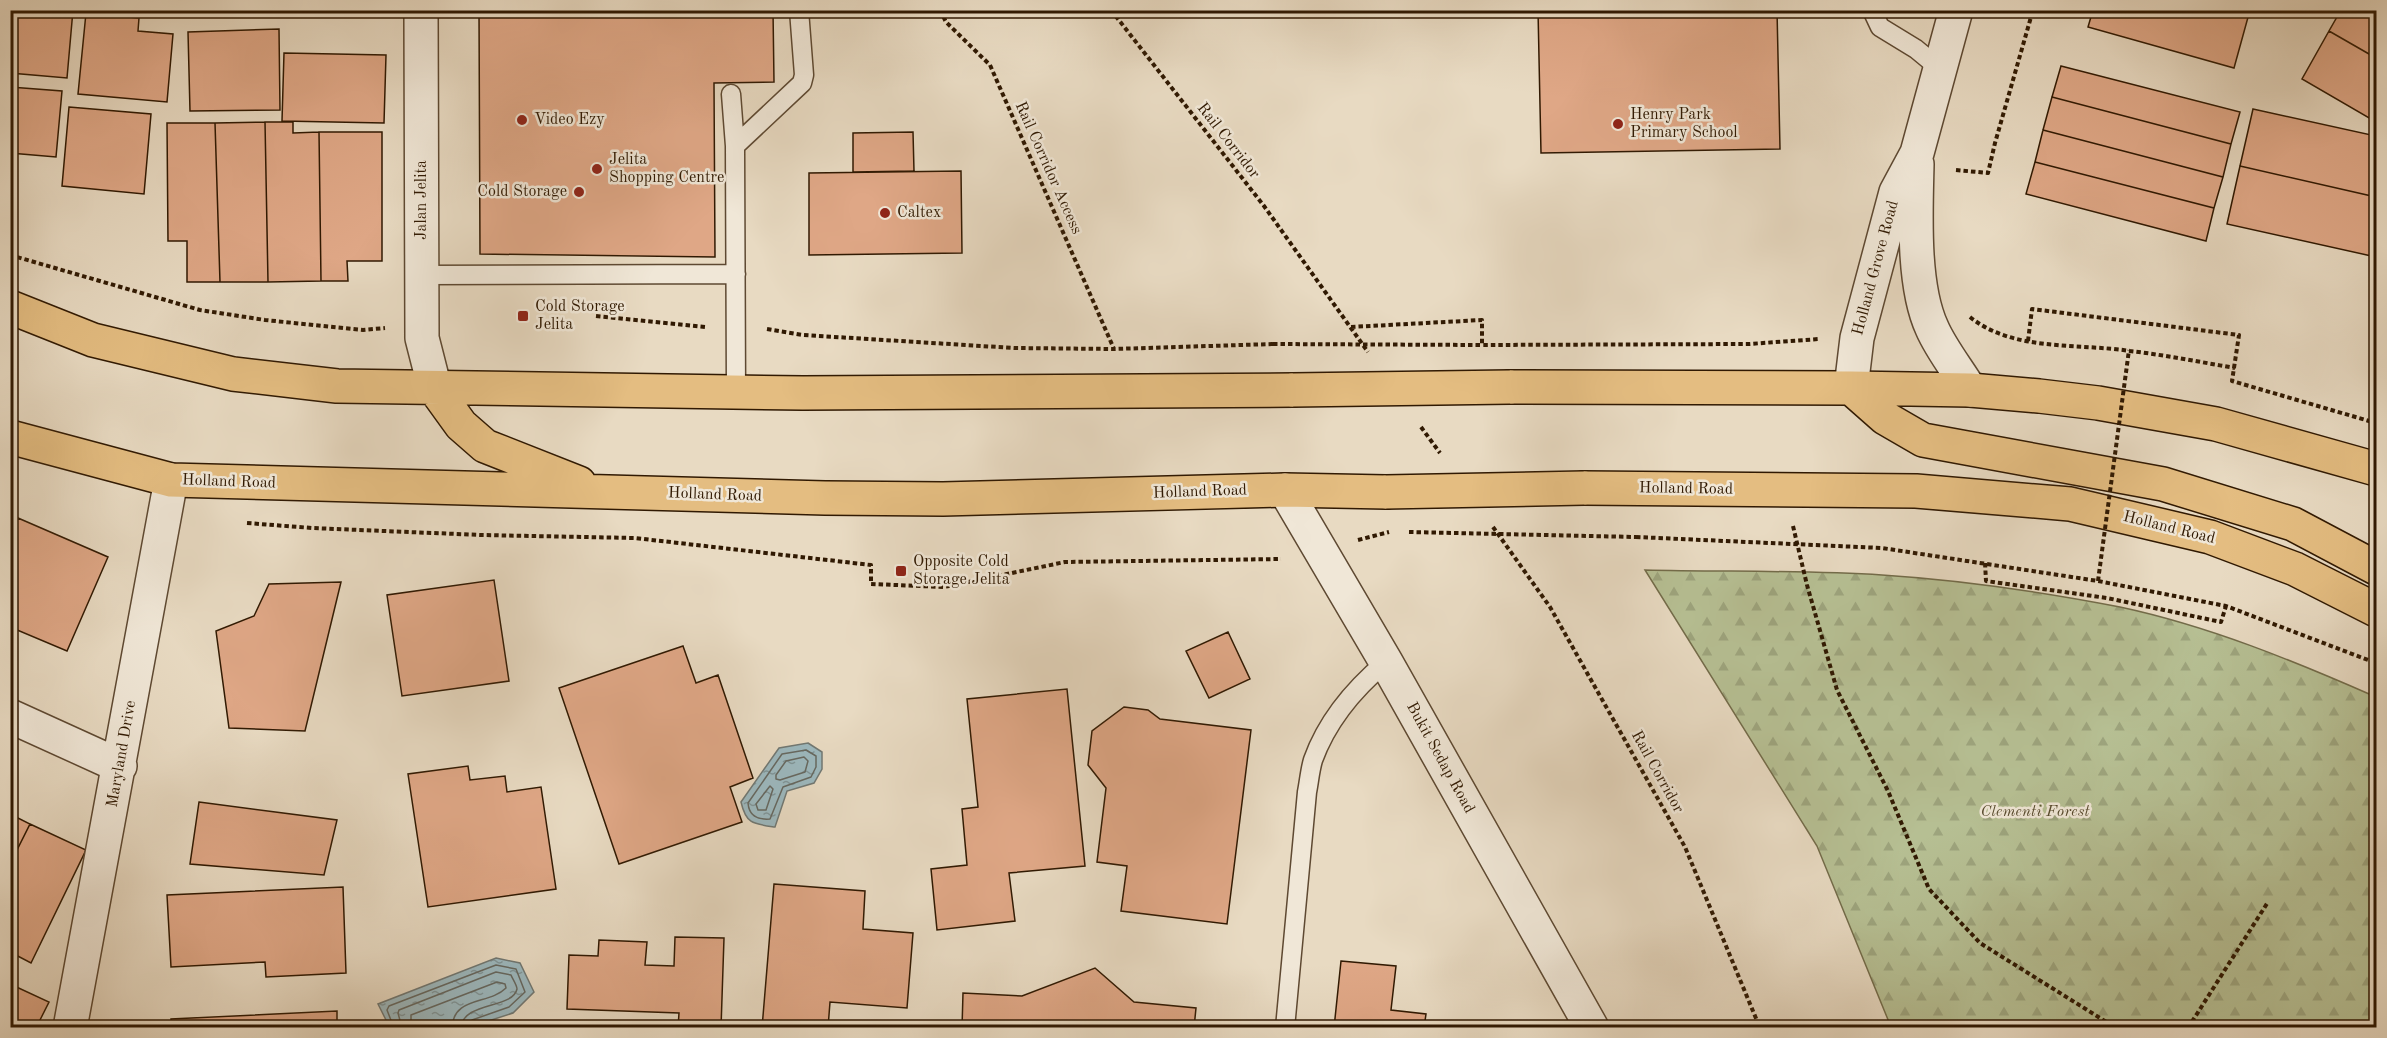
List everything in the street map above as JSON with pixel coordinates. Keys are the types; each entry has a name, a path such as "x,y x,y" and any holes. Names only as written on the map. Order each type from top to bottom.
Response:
{"main road":[{"path":"10,307 93,340 233,374 337,386 736,392 1510,387 1970,390 2098,403 2216,424 2376,469"},
{"path":"1851,388 1885,418 1923,440 2163,484 2292,524 2376,568"},
{"path":"435,389 461,425 486,446 602,492"},
{"name":"Holland Road","path":"10,437 171,480 825,498 943,499 1285,490 1386,492 1584,488 1916,491 2070,504 2210,537 2295,569 2376,610"}],"street":[{"name":"Jalan Jelita","path":"421,10 422,338 435,389"},
{"name":"Holland Grove Road","path":"1956,10 1917,153 1916,215 1920,281 1931,327 1970,390"},
{"name":"Holland Grove Road","path":"1851,388 1857,338 1896,192 1917,153"},
{"name":"Maryland Drive","path":"70,1028 171,480"},
{"name":"Bukit Sedap Road","path":"1285,490 1386,662 1592,1028"},
{"path":"10,717 120,766"}],"lane":[{"path":"735,146 802,83 804,75 799,10"},
{"path":"1872,10 1880,27 1916,49 1939,68"},
{"path":"731,94 735,146 736,392"},
{"path":"422,275 736,274"},
{"path":"1285,1028 1307,792 1313,760 1336,716 1363,682 1386,662"}],"path":[{"name":"Rail Corridor Access","path":"939,10 946,22 990,65 1114,349"},
{"name":"Rail Corridor","path":"1111,10 1264,206 1323,288"},
{"path":"1953,179 1954,169 1988,173 2034,10"},
{"path":"10,255 200,310 363,330 422,324"},
{"path":"2028,341 2032,309 2239,335 2232,381 2376,423"},
{"path":"1966,310 1971,318 1989,331 2028,341 2129,350 2235,368"},
{"path":"596,316 735,330 769,329 803,335 1014,348 1114,349 1273,344 1749,344 1800,339 1857,338"},
{"path":"1931,327 1971,318"},
{"path":"1351,327 1482,320 1482,345"},
{"path":"2098,581 2129,350"},
{"path":"1784,490 1837,690 1888,790 1929,889 1980,943 2116,1028"},
{"path":"239,521 334,529 635,538 871,565 871,584 944,587 1065,562 1285,559 1390,532"},
{"path":"1401,532 1636,537 1882,548 2098,581 2226,606 2376,663"},
{"name":"Rail Corridor","path":"1504,544 1550,607 1685,848 1760,1028"},
{"path":"1985,563 1986,581 2107,598 2221,622 2226,606"},
{"path":"2188,1028 2268,902"}],"green space":[{"name":"Clementi Forest","path":"1645,570 1852,573 1971,583 2061,596 2120,607 2218,634 2314,670 2376,697 2376,1027 1891,1027 1817,846"}],"water":[{"path":"808,743 822,752 822,769 814,783 787,791 775,827 752,822 745,815 741,802 779,748"},
{"path":"496,958 520,963 534,992 513,1013 476,1025 389,1026 378,1004"}],"building":[{"path":"10,10 73,10 67,78 10,73"},
{"name":"Jelita Shopping Centre","path":"479,10 773,10 774,82 714,83 715,257 480,254"},
{"path":"1538,10 1777,10 1780,149 1541,153"},
{"path":"2093,10 2250,10 2234,68 2088,27"},
{"path":"2341,10 2376,10 2376,58 2329,31"},
{"path":"86,13 139,18 138,31 173,34 167,102 78,94"},
{"path":"279,29 280,110 190,111 188,32"},
{"path":"2329,31 2376,58 2376,122 2302,79"},
{"path":"284,53 386,55 384,123 282,121"},
{"path":"2061,66 2240,112 2231,144 2052,97"},
{"path":"10,87 62,91 56,157 10,153"},
{"path":"2052,97 2231,144 2223,177 2043,130"},
{"path":"69,107 151,114 144,194 62,186"},
{"path":"2253,109 2376,136 2376,197 2240,166"},
{"path":"265,122 293,122 293,133 319,132 321,281 268,282"},
{"path":"265,122 268,282 220,282 215,123"},
{"path":"167,123 215,123 220,282 187,282 187,241 168,241"},
{"path":"2043,130 2223,177 2214,208 2035,162"},
{"path":"319,132 382,132 382,261 347,261 348,281 321,281"},
{"path":"913,132 914,171 853,172 853,133"},
{"path":"2035,162 2214,208 2206,241 2026,194"},
{"path":"2240,166 2376,197 2376,257 2227,224"},
{"name":"Caltex","path":"961,171 962,253 809,255 809,173"},
{"path":"18,518 108,557 67,651 10,627 10,535"},
{"path":"494,580 509,681 402,696 387,595"},
{"path":"341,582 305,731 229,728 216,631 254,616 269,584"},
{"path":"1228,632 1250,679 1209,698 1186,651"},
{"path":"683,646 696,683 718,675 753,778 730,787 742,822 619,864 559,688"},
{"path":"1067,689 1085,866 1009,873 1015,921 937,930 931,869 967,865 962,809 978,807 967,699"},
{"path":"1124,707 1148,710 1160,719 1251,730 1227,924 1121,911 1127,866 1097,862 1106,788 1088,765 1092,731"},
{"path":"468,766 470,780 505,776 507,792 541,787 556,889 428,907 408,774"},
{"path":"199,802 337,820 324,875 190,864"},
{"path":"10,814 30,824 10,864"},
{"path":"30,824 86,850 31,963 10,952 10,864"},
{"path":"774,884 865,891 863,929 913,933 907,1008 830,1002 828,1028 762,1028"},
{"path":"343,887 346,973 266,977 265,962 171,967 167,895"},
{"path":"675,937 724,938 721,1028 678,1028 679,1013 567,1009 569,955 598,956 599,940 647,942 645,965 674,966"},
{"path":"1341,961 1396,966 1391,1010 1426,1014 1424,1028 1334,1028"},
{"path":"1095,968 1134,1002 1196,1008 1194,1028 962,1028 963,993 1022,996"},
{"path":"10,984 49,1002 36,1028 10,1028"},
{"path":"337,1011 337,1028 171,1028 171,1019"}],"place":[{"name":"Video Ezy","path":"522,120"},
{"name":"Henry Park Primary School","path":"1618,124"},
{"name":"Jelita Shopping Centre","path":"597,169"},
{"name":"Cold Storage","path":"579,192"},
{"name":"Caltex","path":"885,213"},
{"name":"Cold Storage Jelita","path":"523,316"},
{"name":"Opposite Cold Storage Jelita","path":"901,571"}]}
